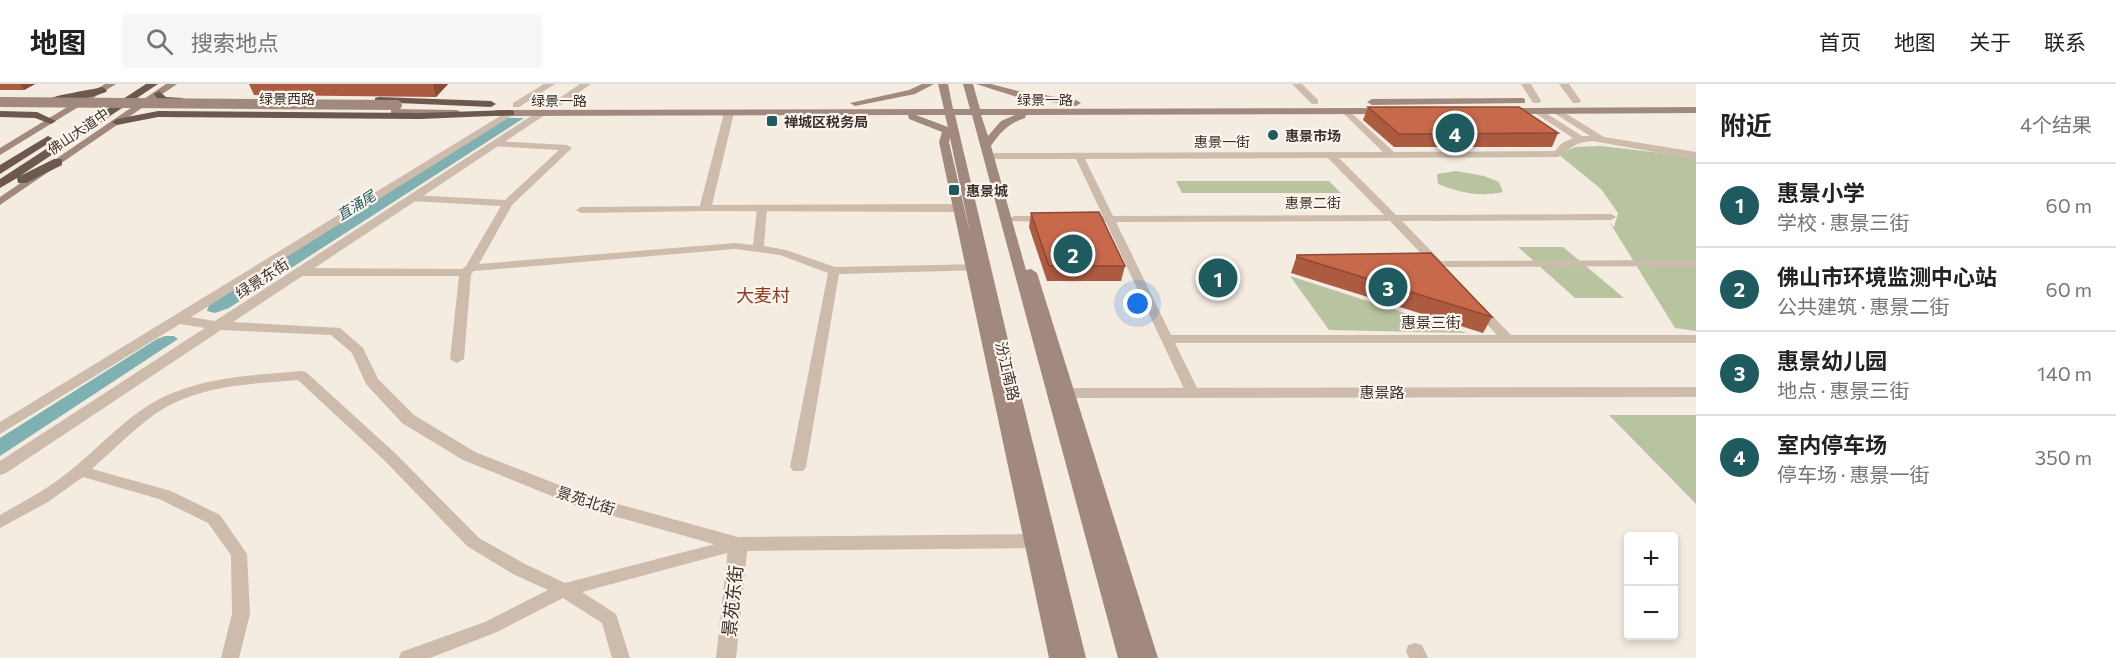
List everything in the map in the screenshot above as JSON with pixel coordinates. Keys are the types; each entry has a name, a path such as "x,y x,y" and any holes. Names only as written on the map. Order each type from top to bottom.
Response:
{"highway":[{"name":"佛山大道中","path":"0,170 135,84"},
{"path":"0,100 63,99 88,95 107,87"},
{"name":"佛山大道中","path":"0,184 156,89"},
{"path":"156,89 163,100 382,100 513,109"},
{"path":"117,122 158,114 420,116 513,109"},
{"path":"0,114 37,115 51,121"},
{"path":"0,191 58,162"}],"main road":[{"name":"佛山大道中","path":"0,202 117,122 156,89 172,84"},
{"path":"855,103 912,92 929,84"},
{"name":"汾江南路","path":"943,84 950,133 978,267 1013,395 1041,541 1076,658"},
{"path":"968,84 1014,219 1021,258 1067,393 1148,658"},
{"path":"981,84 1017,94 1076,103"},
{"path":"0,152 107,87"},
{"name":"绿景西路","path":"0,100 395,109"},
{"name":"绿景一路","path":"977,108 1037,112 1346,111 1537,106 1576,101 1696,100"},
{"name":"绿景一路","path":"395,109 513,109 555,105 855,103 977,108 1076,103 1315,102 1537,106 1557,111 1696,110"},
{"name":"绿景一路","path":"513,109 542,113 888,113 948,108"},
{"name":"绿景西路","path":"0,109 395,109"},
{"path":"1037,112 1010,118 999,126 990,147 1128,658"},
{"path":"888,113 918,118 950,133 944,142 959,208 978,267"},
{"path":"1041,541 1059,658"}],"street":[{"name":"绿景东街","path":"0,429 550,84"},
{"path":"555,105 586,84"},
{"path":"1297,84 1315,102"},
{"path":"1526,84 1537,106 1580,139 1602,140 1691,155"},
{"path":"1564,84 1576,101"},
{"path":"1346,111 1391,154"},
{"path":"1557,111 1602,140"},
{"name":"绿景东街","path":"0,469 542,113"},
{"path":"705,209 729,113"},
{"name":"惠景一街","path":"990,147 1079,155 1557,154 1566,144 1580,139"},
{"path":"457,359 468,271 508,203 567,148 495,144"},
{"path":"1330,154 1441,268 1696,263"},
{"path":"1079,155 1192,392"},
{"path":"412,198 508,203"},
{"path":"582,210 959,208"},
{"path":"758,248 762,209"},
{"name":"惠景二街","path":"1074,219 1390,216 1611,217"},
{"path":"1014,219 1062,219"},
{"path":"301,272 468,271 735,246 782,252 834,271 978,267"},
{"path":"798,467 834,271"},
{"path":"1469,297 1508,339"},
{"name":"景苑北街","path":"178,319 219,326 335,331 358,351 371,381 408,419 469,456 580,500 738,544 1041,541"},
{"name":"惠景三街","path":"1167,339 1696,339"},
{"path":"0,522 46,496 80,471 142,416 179,394 230,383 301,375 390,457 473,542 519,569 564,590 610,619 621,658"},
{"name":"惠景路","path":"1067,393 1696,392"},
{"path":"80,471 165,495 214,519 239,554 241,614 230,658"},
{"path":"408,658 491,627 564,590 738,544"},
{"name":"景苑东街","path":"726,658 738,544"}],"green space":[{"path":"1601,146 1696,157 1696,331 1675,328 1610,223 1614,227 1618,213 1601,189 1558,154 1576,147"},
{"path":"1456,171 1484,176 1499,182 1503,192 1470,193 1438,184 1437,174"},
{"path":"1176,181 1329,181 1341,193 1182,193"},
{"path":"1518,247 1563,247 1624,298 1575,298"},
{"path":"1290,276 1467,333 1329,330"},
{"path":"1609,415 1696,415 1696,504"}],"water":[{"path":"507,118 524,118 229,308 215,313 207,311 209,305"},
{"path":"165,336 174,336 178,339 0,456 0,438"}],"building":[{"path":"1368,107 1519,107 1558,133 1399,134"},
{"path":"1099,212 1125,266 1049,266 1031,213"},
{"path":"1431,253 1492,317 1297,257 1297,255"}],"place":[{"name":"禅城区税务局","path":"772,121"},
{"name":"室内停车场","path":"1455,133"},
{"name":"惠景市场","path":"1273,135"},
{"name":"惠景城","path":"954,190"},
{"name":"佛山市环境监测中心站","path":"1073,254"},
{"name":"惠景小学","path":"1218,278"},
{"name":"惠景幼儿园","path":"1388,287"}],"district":[{"name":"大麦村","path":"763,295"}],"water label":[{"name":"直涌尾","path":"356,205"}]}
